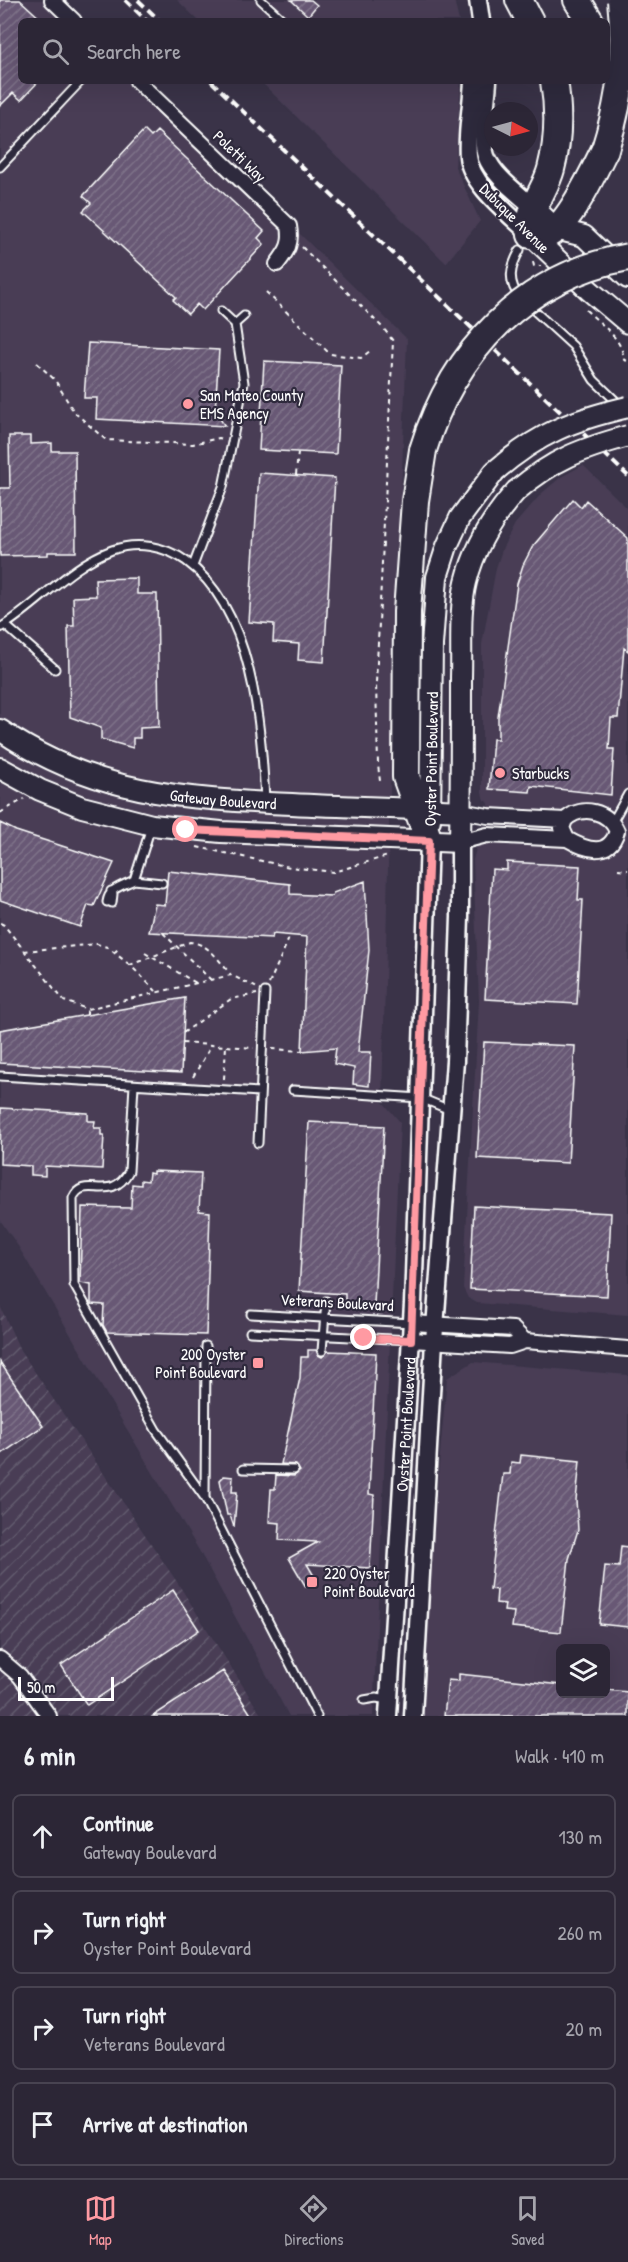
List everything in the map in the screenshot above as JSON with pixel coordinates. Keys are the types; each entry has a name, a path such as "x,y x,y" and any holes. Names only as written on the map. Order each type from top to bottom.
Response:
{"highway":[{"path":"519,0 528,18"},
{"path":"577,0 588,18"},
{"path":"620,0 628,15"},
{"path":"555,84 558,104 558,127 550,171 530,221 536,238 581,194 604,149 623,73 624,46 620,0"},
{"path":"610,52 628,79"},
{"path":"429,841 424,809 406,777 406,657 418,475 431,423 442,397 471,352 506,315 525,300 562,279 594,266 628,257"}],"main road":[{"name":"Dubuque Avenue","path":"536,238 584,236 628,278"},
{"name":"Dubuque Avenue","path":"536,238 589,290 628,323"},
{"name":"Oyster Point Boulevard","path":"424,809 437,577 447,546 460,518 495,471 516,453 556,429 626,407"},
{"name":"Oyster Point Boulevard","path":"460,842 465,584 474,557 485,531 500,509 534,476 569,455 628,436"},
{"name":"Gateway Boulevard","path":"0,730 54,761 93,777 132,789 171,796 265,803 461,811"},
{"name":"Gateway Boulevard","path":"0,768 40,790 82,807 152,825 221,832 460,842"}],"street":[{"path":"52,0 71,18"},
{"path":"478,0 481,18"},
{"name":"Poletti Way","path":"140,84 289,226 291,237"},
{"name":"Dubuque Avenue","path":"473,84 468,157 473,173 482,187 536,238"},
{"name":"Dubuque Avenue","path":"488,84 484,143 486,155 498,173 534,208"},
{"path":"277,264 289,248 291,237"},
{"path":"460,842 487,835 567,839 588,849 608,848 615,840 617,831 613,821 603,814 592,811 579,812 565,820 488,816 461,811"},
{"path":"565,820 562,828 567,839"},
{"name":"Oyster Point Boulevard","path":"389,1708 412,1323 429,841"},
{"name":"Oyster Point Boulevard","path":"414,1716 435,1324 455,1061 460,842"},
{"name":"Veterans Boulevard","path":"412,1323 513,1329 525,1341"},
{"name":"Veterans Boulevard","path":"411,1340 510,1346 525,1341 628,1349"},
{"path":"0,1659 20,1676 49,1716"}],"lane":[{"path":"261,0 281,18"},
{"path":"0,167 78,84"},
{"path":"536,238 512,265 510,278 513,288 519,297 573,346 594,380 626,407"},
{"path":"193,566 223,487 244,383 236,324 221,311"},
{"path":"236,324 244,316"},
{"path":"55,669 2,628 65,578 93,559 113,550 134,545 155,546 175,553 193,566 208,582 222,601 239,639 250,672 261,745 265,803"},
{"path":"613,821 628,794"},
{"path":"134,880 152,825"},
{"path":"109,902 108,894 111,891 134,880 162,883"},
{"path":"258,1143 265,992"},
{"path":"0,1076 260,1092"},
{"path":"134,1084 129,1171 123,1182 114,1188 85,1187 78,1189 73,1198 73,1281 156,1430 205,1498 317,1716"},
{"path":"293,1090 421,1098 450,1110"},
{"path":"322,1351 326,1302"},
{"name":"Veterans Boulevard","path":"251,1314 412,1323"},
{"name":"Veterans Boulevard","path":"250,1332 411,1340"},
{"path":"205,1498 206,1346"},
{"path":"243,1469 294,1470"},
{"path":"364,1700 376,1698 389,1708"}],"path":[{"path":"291,237 384,329 393,341 376,683 378,765 380,781 383,784"},
{"path":"533,262 534,266 544,268"},
{"path":"266,292 330,354 361,358 370,351"},
{"path":"581,305 621,345 624,360 628,361"},
{"path":"37,363 55,380 74,412 106,440 193,444 219,438 232,441"},
{"path":"296,475 298,452"},
{"path":"0,813 32,795"},
{"path":"190,844 290,867 333,872 394,855"},
{"path":"618,869 628,870"},
{"path":"0,923 4,925 64,1001 87,1009 231,975"},
{"path":"162,933 211,980"},
{"path":"265,992 290,936"},
{"path":"130,965 190,942 200,943 211,950 231,975 265,992"},
{"path":"24,951 97,944 130,965 157,992"},
{"path":"114,953 120,947"},
{"path":"145,953 196,983"},
{"path":"183,1034 231,999 265,992"},
{"path":"87,1009 87,1015"},
{"path":"182,1043 302,1051"},
{"path":"193,1077 212,1045"},
{"path":"224,1079 226,1046"}],"shaded area":[{"path":"0,0 61,0 80,18 18,18 18,84 147,84 407,339 390,790 382,1101 400,1122 373,1716 289,1716 200,1552 18,1246 0,1220"},
{"path":"177,0 454,0 458,18 196,18"},
{"path":"263,84 461,84 455,167 480,221 446,263"},
{"path":"583,465 628,509 628,1315 477,1303 468,1298 463,1288 479,1001 473,860 477,845 487,835 489,803 484,800 482,793 482,644 496,568 503,547 515,524 542,493 561,477"},
{"path":"0,1306 20,1350 177,1582 262,1716 0,1716"},
{"path":"473,1362 628,1375 628,1716 416,1716 447,1378"}],"building":[{"path":"0,0 20,0 40,18 18,18 18,84 36,84 21,100 13,93 0,106"},
{"path":"291,0 311,0 317,5 308,16"},
{"path":"144,130 151,137 157,131 264,231 258,238 264,244 203,310 197,304 188,314 173,300 176,297 83,211 91,203 83,196"},
{"path":"88,343 219,350 215,412 225,426 96,419 97,398 84,398"},
{"path":"264,361 341,365 336,454 259,450"},
{"path":"9,436 30,436 30,444 52,443 52,451 75,451 76,552 0,556 0,488 10,488"},
{"path":"259,473 335,478 324,662 298,660 299,644 273,642 274,624 249,622"},
{"path":"573,499 581,507 586,500 628,538 628,651 624,648 618,718 611,718 609,749 614,749 611,795 531,786 530,792 489,789 493,739 498,739 498,717 517,584 523,565 533,546"},
{"path":"137,578 137,594 157,594 159,727 140,728 140,738 133,738 133,748 101,739 101,728 70,717 68,626 74,626 73,597 96,596 95,579"},
{"path":"0,823 16,831 114,863 94,906 88,905 80,927 0,900"},
{"path":"507,862 580,866 578,900 583,900 577,1004 485,999 492,869 507,870"},
{"path":"168,871 290,884 290,894 332,896 333,893 365,881 369,950 358,1052 371,1052 369,1086 353,1084 354,1068 334,1064 336,1048 302,1051 307,937 273,934 272,938 149,932 155,904 165,905"},
{"path":"185,998 181,1073 0,1063 0,1030"},
{"path":"484,1042 575,1046 568,1163 477,1158"},
{"path":"1,1108 88,1113 88,1121 95,1121 94,1128 101,1128 101,1135 104,1135 102,1169 45,1166 45,1176 31,1175 31,1166 0,1164"},
{"path":"309,1122 384,1126 374,1304 345,1303 345,1294 299,1291"},
{"path":"153,1171 201,1173 199,1211 210,1212 206,1335 107,1332 103,1325 104,1305 91,1304 91,1285 80,1283 82,1207 131,1208 132,1184 141,1185 141,1180 148,1181 149,1173 153,1174"},
{"path":"474,1206 611,1213 607,1296 470,1289"},
{"path":"308,1350 316,1350 322,1357 328,1351 376,1353 369,1494 374,1495 370,1568 307,1564 317,1581 306,1587 289,1558 318,1542 279,1540 280,1523 269,1522 271,1489 275,1489 276,1475 294,1476 300,1471 296,1465 281,1464 300,1378 301,1357 308,1357"},
{"path":"0,1362 43,1426 0,1455"},
{"path":"521,1455 580,1461 576,1500 578,1530 569,1559 561,1632 512,1627 514,1612 504,1611 505,1604 496,1603 497,1590 490,1589 503,1474 510,1474 511,1462 520,1463"},
{"path":"224,1476 233,1477 232,1492 237,1492 234,1527 230,1515 227,1515 220,1480"},
{"path":"621,1546 628,1547 628,1627 599,1624 605,1566 619,1567"},
{"path":"173,1590 199,1630 87,1705 61,1665"},
{"path":"223,1671 252,1716 153,1716"},
{"path":"459,1674 556,1684 556,1698 610,1698 610,1690 628,1692 628,1716 444,1716 448,1680 459,1681"}],"railway":[{"path":"125,0 144,18"},
{"path":"138,0 157,18"},
{"path":"214,84 628,476"}],"place":[{"name":"San Mateo County EMS Agency","path":"188,404"},
{"name":"Starbucks","path":"500,773"},
{"name":"200 Oyster Point Boulevard","path":"258,1363"},
{"name":"220 Oyster Point Boulevard","path":"312,1582"}],"route":[{"path":"186,830 429,841 411,1340 364,1338"}]}
